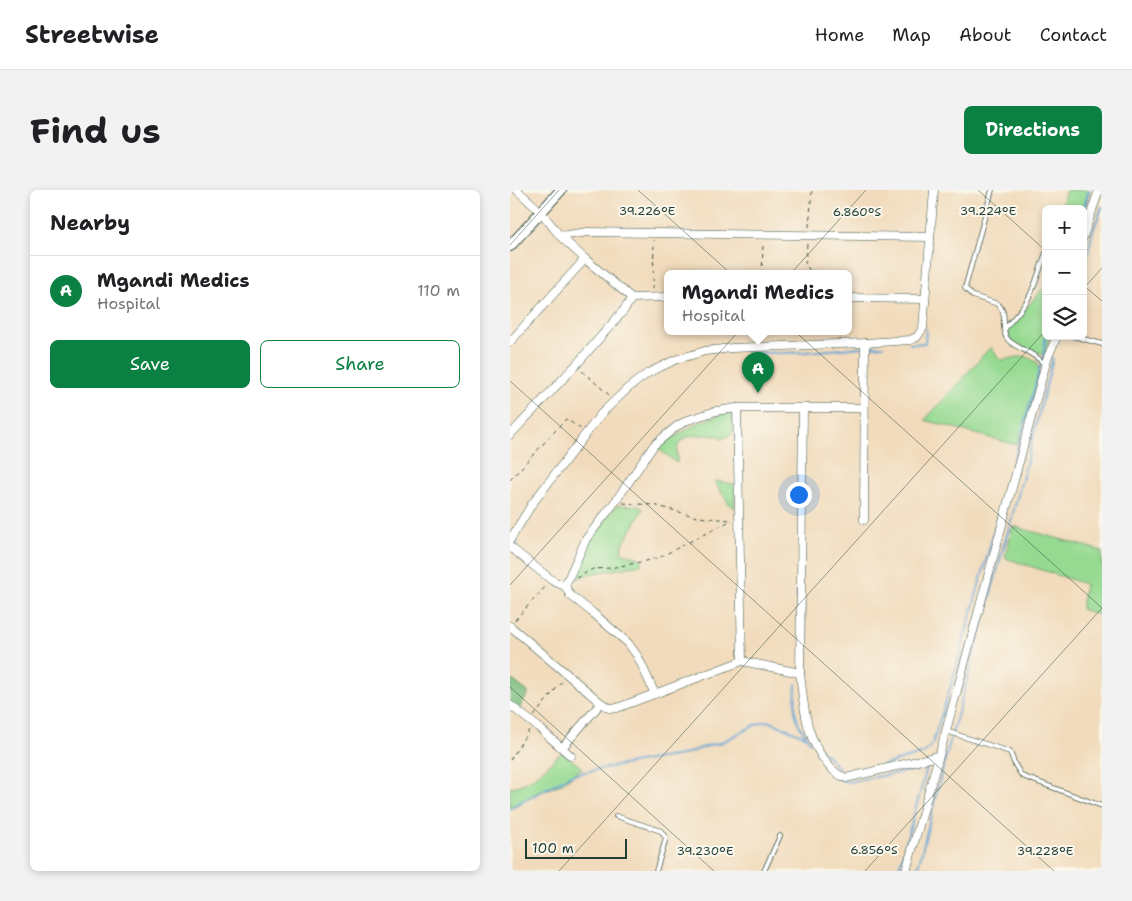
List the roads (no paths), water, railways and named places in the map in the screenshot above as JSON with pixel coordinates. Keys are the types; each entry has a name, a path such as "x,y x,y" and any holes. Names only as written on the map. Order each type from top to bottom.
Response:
{"street":[{"path":"517,190 541,212 560,236 632,298 664,297"},
{"path":"510,246 561,190"},
{"path":"510,540 532,504 585,433 615,400 648,372 675,360 705,352 732,348 910,340 917,337 923,328 934,190"},
{"path":"1087,225 1099,190"},
{"path":"560,236 588,232 930,237"},
{"path":"510,342 585,259"},
{"path":"510,435 576,365 624,310 632,298"},
{"path":"852,298 925,299"},
{"path":"906,871 946,732 1045,366 1055,340"},
{"path":"864,520 865,342"},
{"path":"655,694 638,657 628,643 570,595 566,584 586,538 615,502 654,445 669,432 688,420 716,411 737,408 864,408"},
{"path":"737,408 742,661"},
{"path":"802,409 800,673 804,710 809,733 818,752 834,772 840,776 851,777 938,756"},
{"path":"510,547 553,581 566,584"},
{"path":"510,626 568,673 601,703 613,708 742,661 800,673"},
{"path":"562,748 601,703"},
{"path":"510,705 571,756"}],"lane":[{"path":"992,190 965,288 973,296 1001,306 1007,339 1018,347 1034,354 1045,366"},
{"path":"1005,329 1012,318 1024,306 1042,263"},
{"path":"1087,340 1102,344"},
{"path":"946,732 1010,752 1022,776 1102,806"},
{"path":"616,816 661,830 666,838 656,871"},
{"path":"764,871 780,836"}],"waterway":[{"path":"1084,205 1089,190"},
{"path":"1087,256 1092,234 1102,207"},
{"path":"910,344 925,343 926,329"},
{"path":"883,765 924,753 932,745 952,682 1043,357 1045,340"},
{"path":"868,347 883,346"},
{"path":"745,351 789,353 863,347"},
{"path":"917,871 943,767 1021,484 1053,358"},
{"path":"798,411 798,491"},
{"path":"516,536 517,549"},
{"path":"797,598 798,583"},
{"path":"804,607 804,677"},
{"path":"796,684 795,712 799,725 810,742"},
{"path":"510,808 574,774 682,755 718,744 755,725 768,721 807,737"},
{"path":"821,749 843,773"},
{"path":"837,778 847,782 927,768 898,871"}],"place":[{"name":"Mgandi Medics","path":"758,393"}]}
